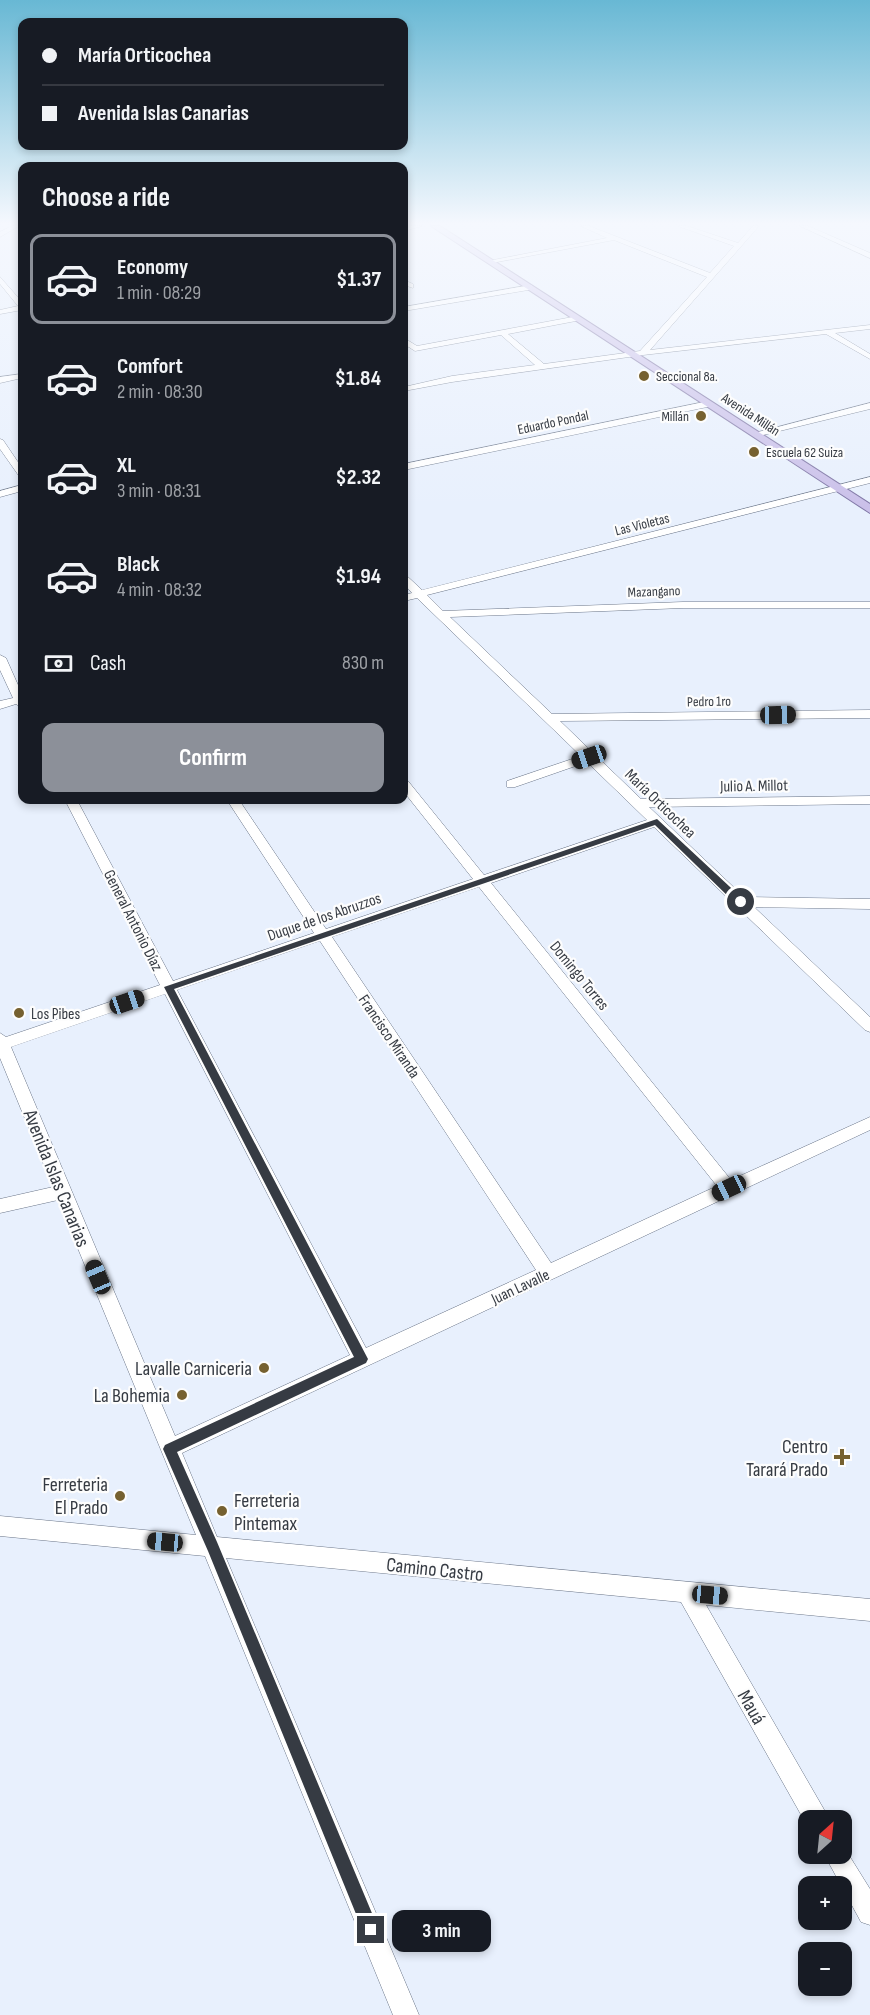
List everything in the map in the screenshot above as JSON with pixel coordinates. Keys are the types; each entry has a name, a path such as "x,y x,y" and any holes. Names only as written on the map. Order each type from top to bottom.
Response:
{"main road":[{"name":"Avenida Millán","path":"581,320 638,354 709,404 870,509"}],"street":[{"path":"408,343 415,349 568,320"},
{"path":"638,354 669,320"},
{"path":"408,388 452,379 638,354 870,327"},
{"path":"827,332 870,357"},
{"path":"503,333 542,367"},
{"path":"0,380 18,377"},
{"name":"Eduardo Pondal","path":"408,466 709,404"},
{"path":"755,434 870,406"},
{"path":"0,442 18,468"},
{"name":"Las Violetas","path":"420,594 870,480"},
{"path":"0,494 18,489"},
{"name":"María Orticochea","path":"408,583 870,1026"},
{"path":"408,597 420,594"},
{"name":"Mazangano","path":"440,614 683,605 870,605"},
{"path":"0,658 18,693"},
{"path":"0,705 18,702"},
{"name":"Pedro 1ro","path":"548,718 870,714"},
{"path":"511,784 589,757"},
{"name":"Domingo Torres","path":"408,789 729,1188"},
{"name":"Julio A. Millot","path":"638,803 870,800"},
{"name":"General Antonio Díaz","path":"73,804 362,1359"},
{"name":"Francisco Miranda","path":"236,804 548,1273"},
{"name":"Duque de los Abruzzos","path":"1,1041 169,987 657,821"},
{"path":"741,902 870,904"},
{"name":"Avenida Islas Canarias","path":"1,1041 406,2015"},
{"name":"Juan Lavalle","path":"169,1449 870,1123"},
{"path":"0,1206 62,1192"},
{"name":"Camino Castro","path":"0,1526 870,1610"},
{"name":"Mauá","path":"687,1593 812,1810"},
{"path":"843,1864 870,1912"}],"place":[{"name":"Seccional 8a.","path":"644,376"},
{"name":"Millán","path":"701,416"},
{"name":"Escuela 62 Suiza","path":"754,452"},
{"name":"Los Pibes","path":"19,1013"},
{"name":"Lavalle Carniceria","path":"264,1368"},
{"name":"La Bohemia","path":"182,1395"},
{"name":"Centro Tarará Prado","path":"842,1457"},
{"name":"Ferreteria El Prado","path":"120,1496"},
{"name":"Ferreteria Pintemax","path":"222,1511"}],"route":[{"path":"371,1930 213,1547 169,1449 362,1359 169,987 657,821 741,902"}]}
